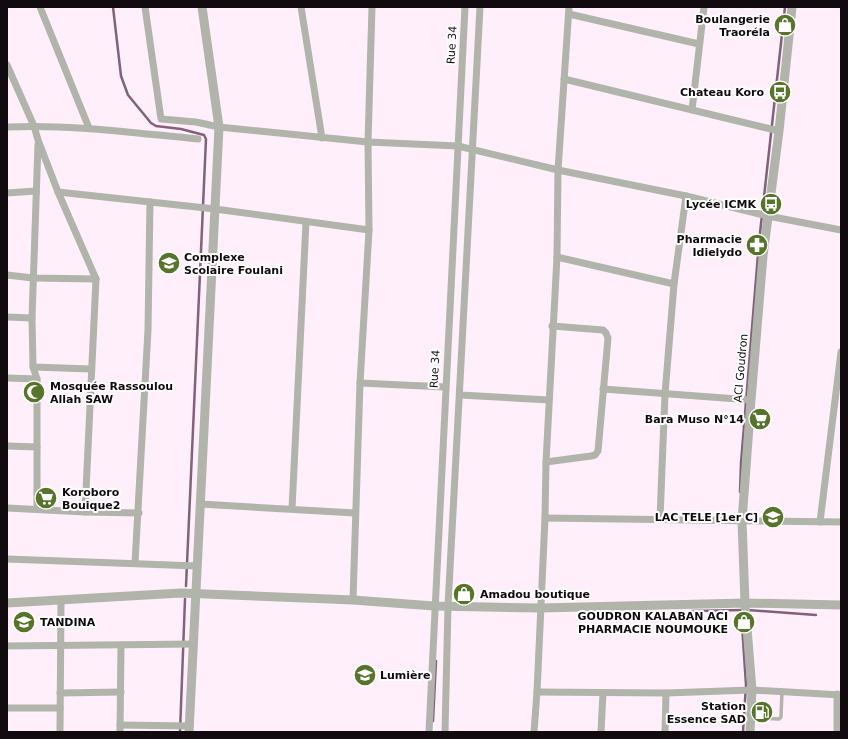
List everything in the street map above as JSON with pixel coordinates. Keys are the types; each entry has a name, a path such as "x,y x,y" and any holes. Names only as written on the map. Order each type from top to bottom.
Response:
{"street":[{"path":"40,7 89,128"},
{"path":"145,7 161,119 322,138 368,142 458,146 558,170 686,196 768,216 841,230"},
{"path":"120,645 120,728 185,727 187,644 196,594 191,565 200,504 212,208 219,127 202,7"},
{"path":"301,7 322,138"},
{"path":"353,600 360,383 369,230 368,142 372,7"},
{"name":"Rue 34","path":"429,732 434,606 465,7"},
{"path":"445,732 448,606 480,7"},
{"path":"692,110 704,7"},
{"name":"ACI Goudron","path":"750,732 752,690 745,603 742,521 751,400 768,216 779,131 792,7"},
{"path":"534,732 545,518 552,326 557,257 558,170 569,10 699,44"},
{"path":"7,65 9,73 34,126 58,192 96,278 84,512"},
{"path":"564,79 779,131"},
{"path":"7,128 34,126 89,128 198,139"},
{"path":"37,509 37,379 33,367 32,318 38,140"},
{"path":"7,193 36,191"},
{"path":"58,192 212,208 369,230"},
{"path":"660,519 665,394 674,284 686,196"},
{"path":"135,563 139,513 148,330 150,202"},
{"path":"292,510 306,222"},
{"path":"557,257 674,284"},
{"path":"7,275 33,278 96,278"},
{"path":"7,317 32,318"},
{"path":"546,462 591,456 595,455 598,451 608,338 603,330 552,326"},
{"path":"820,522 841,352"},
{"path":"33,367 91,369"},
{"path":"7,378 37,379"},
{"path":"360,383 445,387"},
{"path":"603,389 751,400"},
{"path":"460,395 549,400"},
{"path":"7,446 37,447"},
{"path":"200,504 356,513"},
{"path":"7,508 139,513"},
{"path":"545,518 841,522"},
{"path":"7,559 191,565"},
{"path":"7,603 181,593 353,600 434,606 541,608 745,603 841,605"},
{"path":"60,732 61,601"},
{"path":"7,646 187,644"},
{"path":"537,692 666,693 752,690 839,694 837,732"},
{"path":"60,693 120,692"},
{"path":"600,732 603,693"},
{"path":"665,732 666,693"},
{"path":"7,708 60,708"}],"lane":[{"path":"750,718 779,719 781,717 782,692"}],"waterway":[{"path":"113,7 121,76 128,95 151,123 156,126 181,129 204,135 206,139 186,586"},
{"path":"740,492 741,463 759,242 785,7"},
{"path":"180,732 185,599"},
{"path":"692,611 743,610"},
{"path":"748,610 816,615"},
{"path":"742,625 746,685 743,732"},
{"path":"433,721 436,661"}],"place":[{"name":"Boulangerie Traoréla","path":"785,25"},
{"name":"Chateau Koro","path":"780,92"},
{"name":"Lycée ICMK","path":"771,204"},
{"name":"Pharmacie Idielydo","path":"757,245"},
{"name":"Complexe Scolaire Foulani","path":"169,263"},
{"name":"Mosquée Rassoulou Allah SAW","path":"34,392"},
{"name":"Bara Muso N°14","path":"760,419"},
{"name":"Koroboro Bouique2","path":"46,498"},
{"name":"LAC TELE [1er C]","path":"773,517"},
{"name":"Amadou boutique","path":"464,594"},
{"name":"TANDINA","path":"24,622"},
{"name":"GOUDRON KALABAN ACI PHARMACIE NOUMOUKE","path":"744,622"},
{"name":"Lumière","path":"365,675"},
{"name":"Station Essence SAD","path":"762,712"}]}
